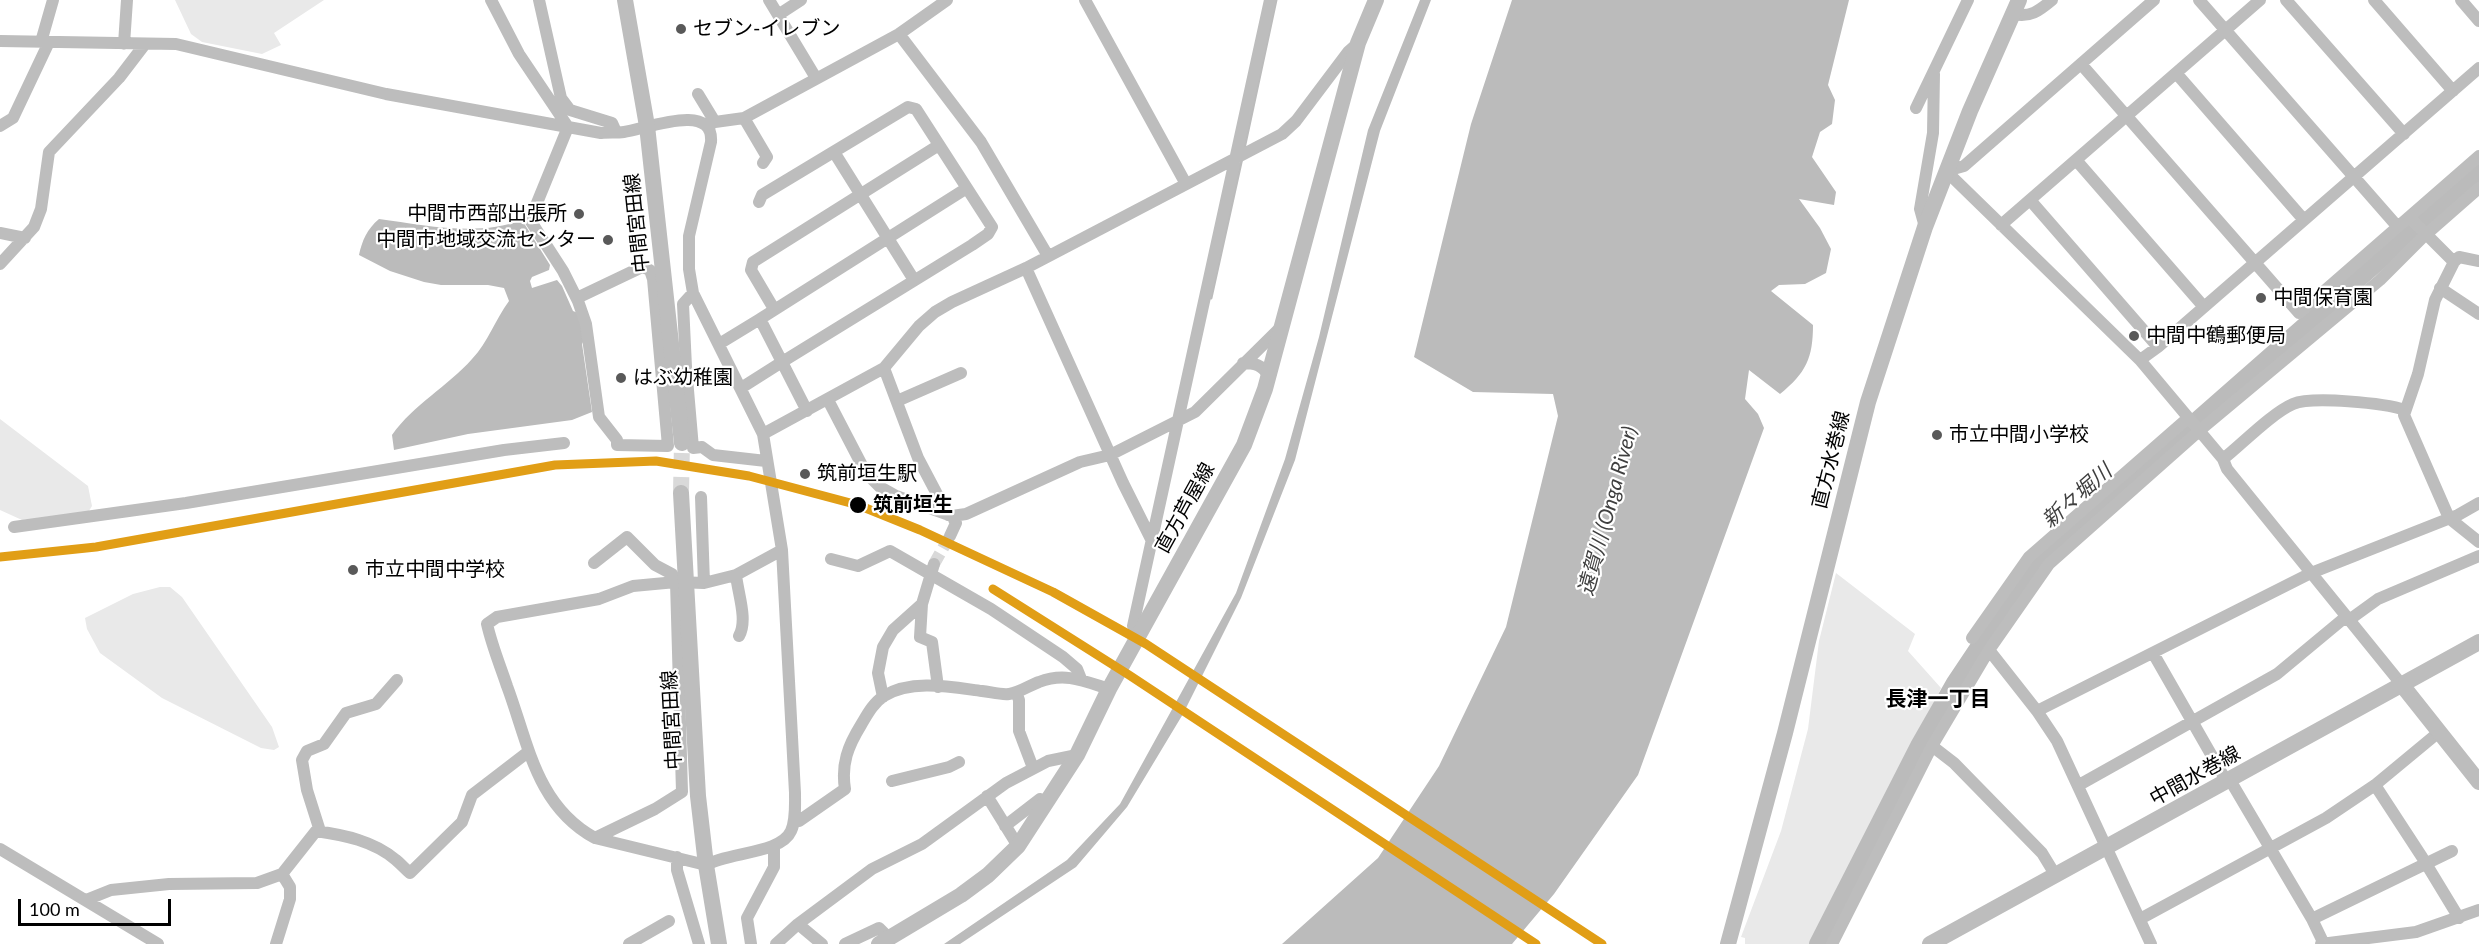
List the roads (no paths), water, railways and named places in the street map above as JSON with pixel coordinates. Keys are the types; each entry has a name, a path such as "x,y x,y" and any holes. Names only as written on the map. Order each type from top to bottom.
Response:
{"main road":[{"name":"中間宮田線","path":"625,0 647,126 681,445"},
{"name":"直方芦屋線","path":"884,941 961,895 988,875 1018,846 1077,755 1109,689 1244,445 1268,375 1358,43 1376,0"},
{"name":"直方水巻線","path":"1728,944 1785,733 1868,402 1925,227 1946,171 2016,7"},
{"name":"中間宮田線","path":"681,493 693,735 706,865 719,944"},
{"name":"中間水巻線","path":"1930,944 2479,642"},
{"path":"2402,685 2479,782"}],"street":[{"path":"0,126 13,118 45,42 53,0"},
{"path":"124,44 127,0"},
{"path":"491,0 519,54 568,127"},
{"path":"540,0 561,98 570,110 612,123 616,132"},
{"path":"769,0 816,78"},
{"path":"778,15 801,0"},
{"path":"0,41 176,44 386,94 601,133 694,120 711,124 744,118 899,34 947,0"},
{"path":"1085,0 1186,184"},
{"path":"1138,636 1133,626 1270,0"},
{"path":"1916,108 1968,0"},
{"path":"2016,7 2025,17 2037,12 2052,0"},
{"path":"1946,171 1964,166 2154,0"},
{"path":"2199,0 2397,226"},
{"path":"2001,225 2260,0"},
{"path":"2286,0 2404,134"},
{"path":"2374,0 2453,91"},
{"path":"2461,0 2479,21"},
{"path":"899,34 981,142 1048,256"},
{"path":"763,434 884,368 892,356 935,312 1026,268 1282,134 1348,52 1358,43"},
{"path":"0,264 34,227 41,209 49,152 119,78 145,44"},
{"path":"2081,64 2299,313 2397,226 2411,219 2479,156"},
{"path":"2140,360 2158,347 2479,68"},
{"path":"2176,73 2304,220"},
{"path":"1925,227 1920,209 1933,133 1934,74"},
{"path":"698,94 711,124 711,142 689,236 689,269 693,293 763,434 782,550 795,793 794,820 788,837 774,846 715,860 706,865 595,838 582,831 549,794 528,752 507,685 498,665 487,624 497,617 599,599 633,586 676,582 704,583 736,575 782,550"},
{"path":"741,388 988,234 992,227 916,110 908,107 762,195 759,202"},
{"path":"744,118 767,157 763,163"},
{"path":"568,127 530,220 563,271 577,298 586,324 600,417 617,440 616,445 702,447 713,455 766,461"},
{"path":"774,309 751,270 753,262 939,145"},
{"path":"834,152 914,280"},
{"path":"2076,160 2204,307"},
{"path":"1946,171 2140,360 2223,459 2227,469 2248,496 2402,685"},
{"path":"719,344 967,188"},
{"path":"1972,638 2029,557 2193,424 2380,280 2424,234 2479,188"},
{"path":"2030,200 2158,347"},
{"path":"2411,219 2454,262"},
{"path":"0,233 25,238"},
{"path":"2479,261 2459,257 2440,288 2431,313 2418,374 2404,415 2424,465 2450,518 2479,542"},
{"path":"577,298 642,267 650,270 681,445"},
{"path":"1026,268 1152,541"},
{"path":"2440,288 2479,314"},
{"path":"681,445 686,367 683,304 693,293"},
{"path":"760,319 807,411"},
{"path":"828,400 866,473 880,487 896,496 950,516 966,514 1080,462 1110,454 1195,412 1280,328"},
{"path":"1243,363 1254,363 1264,368 1268,375"},
{"path":"884,368 918,458 956,523 950,536"},
{"path":"897,401 962,373"},
{"path":"2223,459 2283,410 2295,403 2324,400 2405,410"},
{"path":"1832,944 1932,746 1989,650 2049,564 2193,424"},
{"path":"14,528 198,501 504,450 564,443"},
{"path":"701,497 704,583"},
{"path":"2037,711 2311,573 2450,518 2479,503"},
{"path":"594,563 627,537 655,565 672,574 676,582 682,792 655,809 595,838"},
{"path":"831,560 858,566 890,551 932,569 1063,657 1077,669 1081,680"},
{"path":"2079,785 2277,674 2342,620 2349,620 2378,599 2479,556"},
{"path":"932,569 922,604 920,637 932,642 938,687"},
{"path":"736,575 743,620 743,629 739,636"},
{"path":"883,697 878,673 878,661 883,648 893,630 922,604"},
{"path":"1989,650 2037,711 2057,741 2151,944"},
{"path":"2153,653 2224,777 2230,780 2312,919 2323,944 2416,932 2479,910"},
{"path":"794,820 799,821 845,789 844,767 848,745 871,708 883,697 914,687 1011,694 1041,681 1072,676 1109,689"},
{"path":"320,831 307,790 302,760 307,751 324,744 345,713 376,704 397,680"},
{"path":"1016,692 1019,700 1019,731 1033,768"},
{"path":"2140,919 2326,818 2375,785 2439,732"},
{"path":"1932,746 1954,762 2042,853 2056,876"},
{"path":"86,900 111,890 169,884 257,883 282,874 312,834 320,831 341,834 369,844 396,860 410,873 462,822 472,795 528,752"},
{"path":"776,944 798,924 872,869 922,844 1006,783 1048,761 1077,755"},
{"path":"892,781 949,767 958,762"},
{"path":"2375,785 2459,918"},
{"path":"987,796 1018,846"},
{"path":"1005,826 1040,799"},
{"path":"751,944 747,918 774,867 774,846"},
{"path":"0,849 158,944"},
{"path":"2312,919 2452,851"},
{"path":"677,857 677,870 699,944"},
{"path":"276,944 290,899 290,887 282,874"},
{"path":"629,944 669,921"},
{"path":"798,924 822,944"},
{"path":"845,944 879,928 884,941"}],"water":[{"path":"1420,0 1431,0 1380,131 1295,460 1241,598 1183,714 1127,807 1076,867 960,944 944,944 1067,860 1120,804 1236,593 1285,459 1319,337 1368,130"},
{"name":"遠賀川 (Onga River)","path":"1512,0 1849,0 1828,85 1835,100 1832,124 1820,132 1812,157 1836,192 1834,205 1799,199 1820,228 1831,249 1826,273 1805,284 1779,285 1771,291 1813,325 1812,347 1802,372 1780,394 1749,370 1745,399 1758,414 1764,428 1638,775 1554,894 1512,944 1282,944 1378,858 1439,766 1506,627 1558,416 1553,394 1473,392 1414,357 1471,124"},
{"path":"379,219 469,229 505,225 522,220 550,265 549,270 532,277 530,281 532,288 557,280 573,311 578,313 585,338 582,344 592,412 572,420 468,434 394,450 392,435 410,414 472,359 509,301 504,288 424,282 390,271 359,255 371,227"}],"waterway":[{"path":"1244,149 1276,0"},
{"path":"1211,298 1242,158"},
{"name":"新々堀川","path":"1818,944 1919,746 1955,683 2036,562 2479,173"}],"tunnel":[{"path":"681,493 682,443"},
{"path":"934,564 950,536"}],"place":[{"name":"セブン-イレブン","path":"681,29"},
{"name":"中間市西部出張所","path":"579,214"},
{"name":"中間市地域交流センター","path":"608,240"},
{"name":"中間保育園","path":"2261,298"},
{"name":"中間中鶴郵便局","path":"2134,336"},
{"name":"はぶ幼稚園","path":"621,378"},
{"name":"市立中間小学校","path":"1937,435"},
{"name":"筑前垣生駅","path":"805,474"},
{"name":"筑前垣生","path":"858,505"},
{"name":"市立中間中学校","path":"353,570"}],"district":[{"name":"長津一丁目","path":"1938,699"}]}
